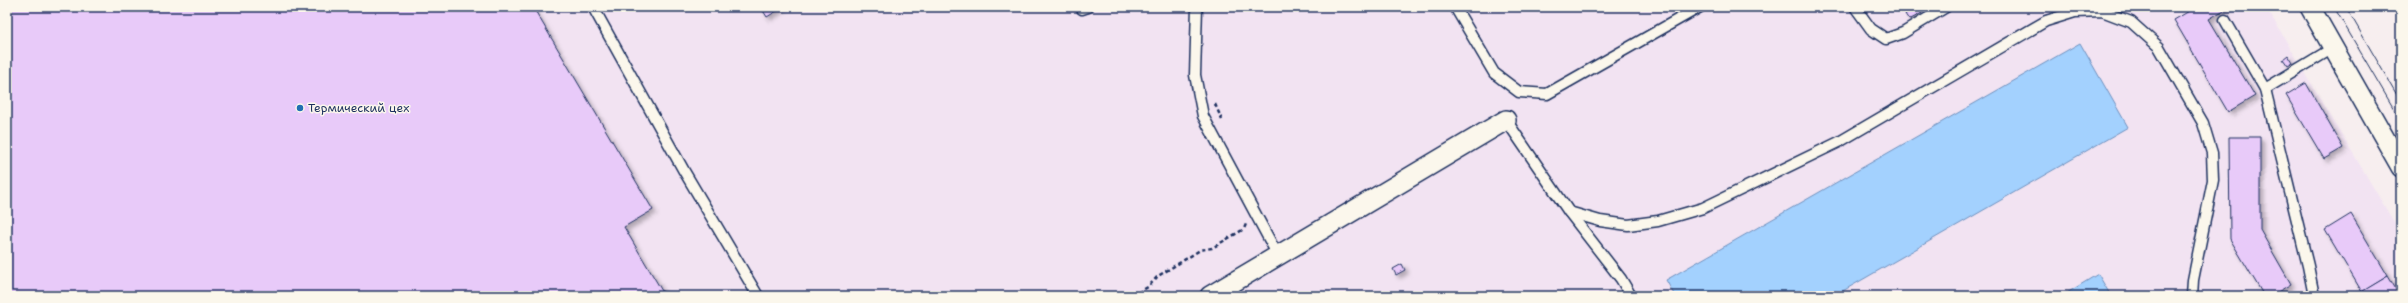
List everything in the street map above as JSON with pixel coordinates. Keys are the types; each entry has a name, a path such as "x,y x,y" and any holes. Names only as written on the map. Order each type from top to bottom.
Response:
{"street":[{"path":"2310,7 2401,167"},
{"path":"1210,296 1277,254 1506,120"}],"lane":[{"path":"594,7 684,171 758,296"},
{"path":"1080,7 1082,10 1088,7"},
{"path":"1197,7 1195,75 1203,116 1277,254"},
{"path":"1455,7 1494,73 1519,92 1547,94 1700,7"},
{"path":"1855,7 1871,29 1886,39 1903,33 1946,7"},
{"path":"1569,212 1600,221 1628,225 1658,221 1702,208 1839,142 2046,21 2075,12 2102,11 2130,22 2159,47 2203,123 2212,153 2213,180 2193,280 2192,296"},
{"path":"2225,20 2265,89 2314,296"},
{"path":"2265,89 2333,48"},
{"path":"1506,120 1569,212 1621,279 1631,296"}],"path":[{"path":"1212,96 1226,130 1217,141"},
{"path":"1132,296 1148,287 1158,276 1200,250 1212,248 1244,229 1247,222"}],"shaded area":[{"path":"7,7 2266,7 2401,234 2401,296 7,296"}],"water":[{"path":"2080,43 2128,127 1834,296 1675,296 1666,280"},
{"path":"2098,274 2111,296 2062,296"}],"building":[{"name":"Термический цех","path":"7,7 533,7 653,210 624,227 665,296 7,296"},
{"path":"766,7 783,7 767,17 762,9"},
{"path":"1916,7 1922,13 1909,20 1905,14"},
{"path":"2196,7 2229,7 2209,19 2255,96 2228,112 2174,20"},
{"path":"2288,55 2293,63 2288,66 2283,59"},
{"path":"2306,83 2343,148 2324,159 2286,95"},
{"path":"2229,137 2260,137 2260,230 2291,284 2271,296 2264,296 2230,239"},
{"path":"2351,214 2388,276 2362,292 2325,230"},
{"path":"1402,264 1405,270 1396,275 1393,269"},
{"path":"2388,276 2400,296 2359,296 2358,294"}],"tram line":[{"path":"2334,7 2401,121"},
{"path":"2346,7 2401,102"}],"place":[{"name":"Термический цех","path":"300,108"}]}
